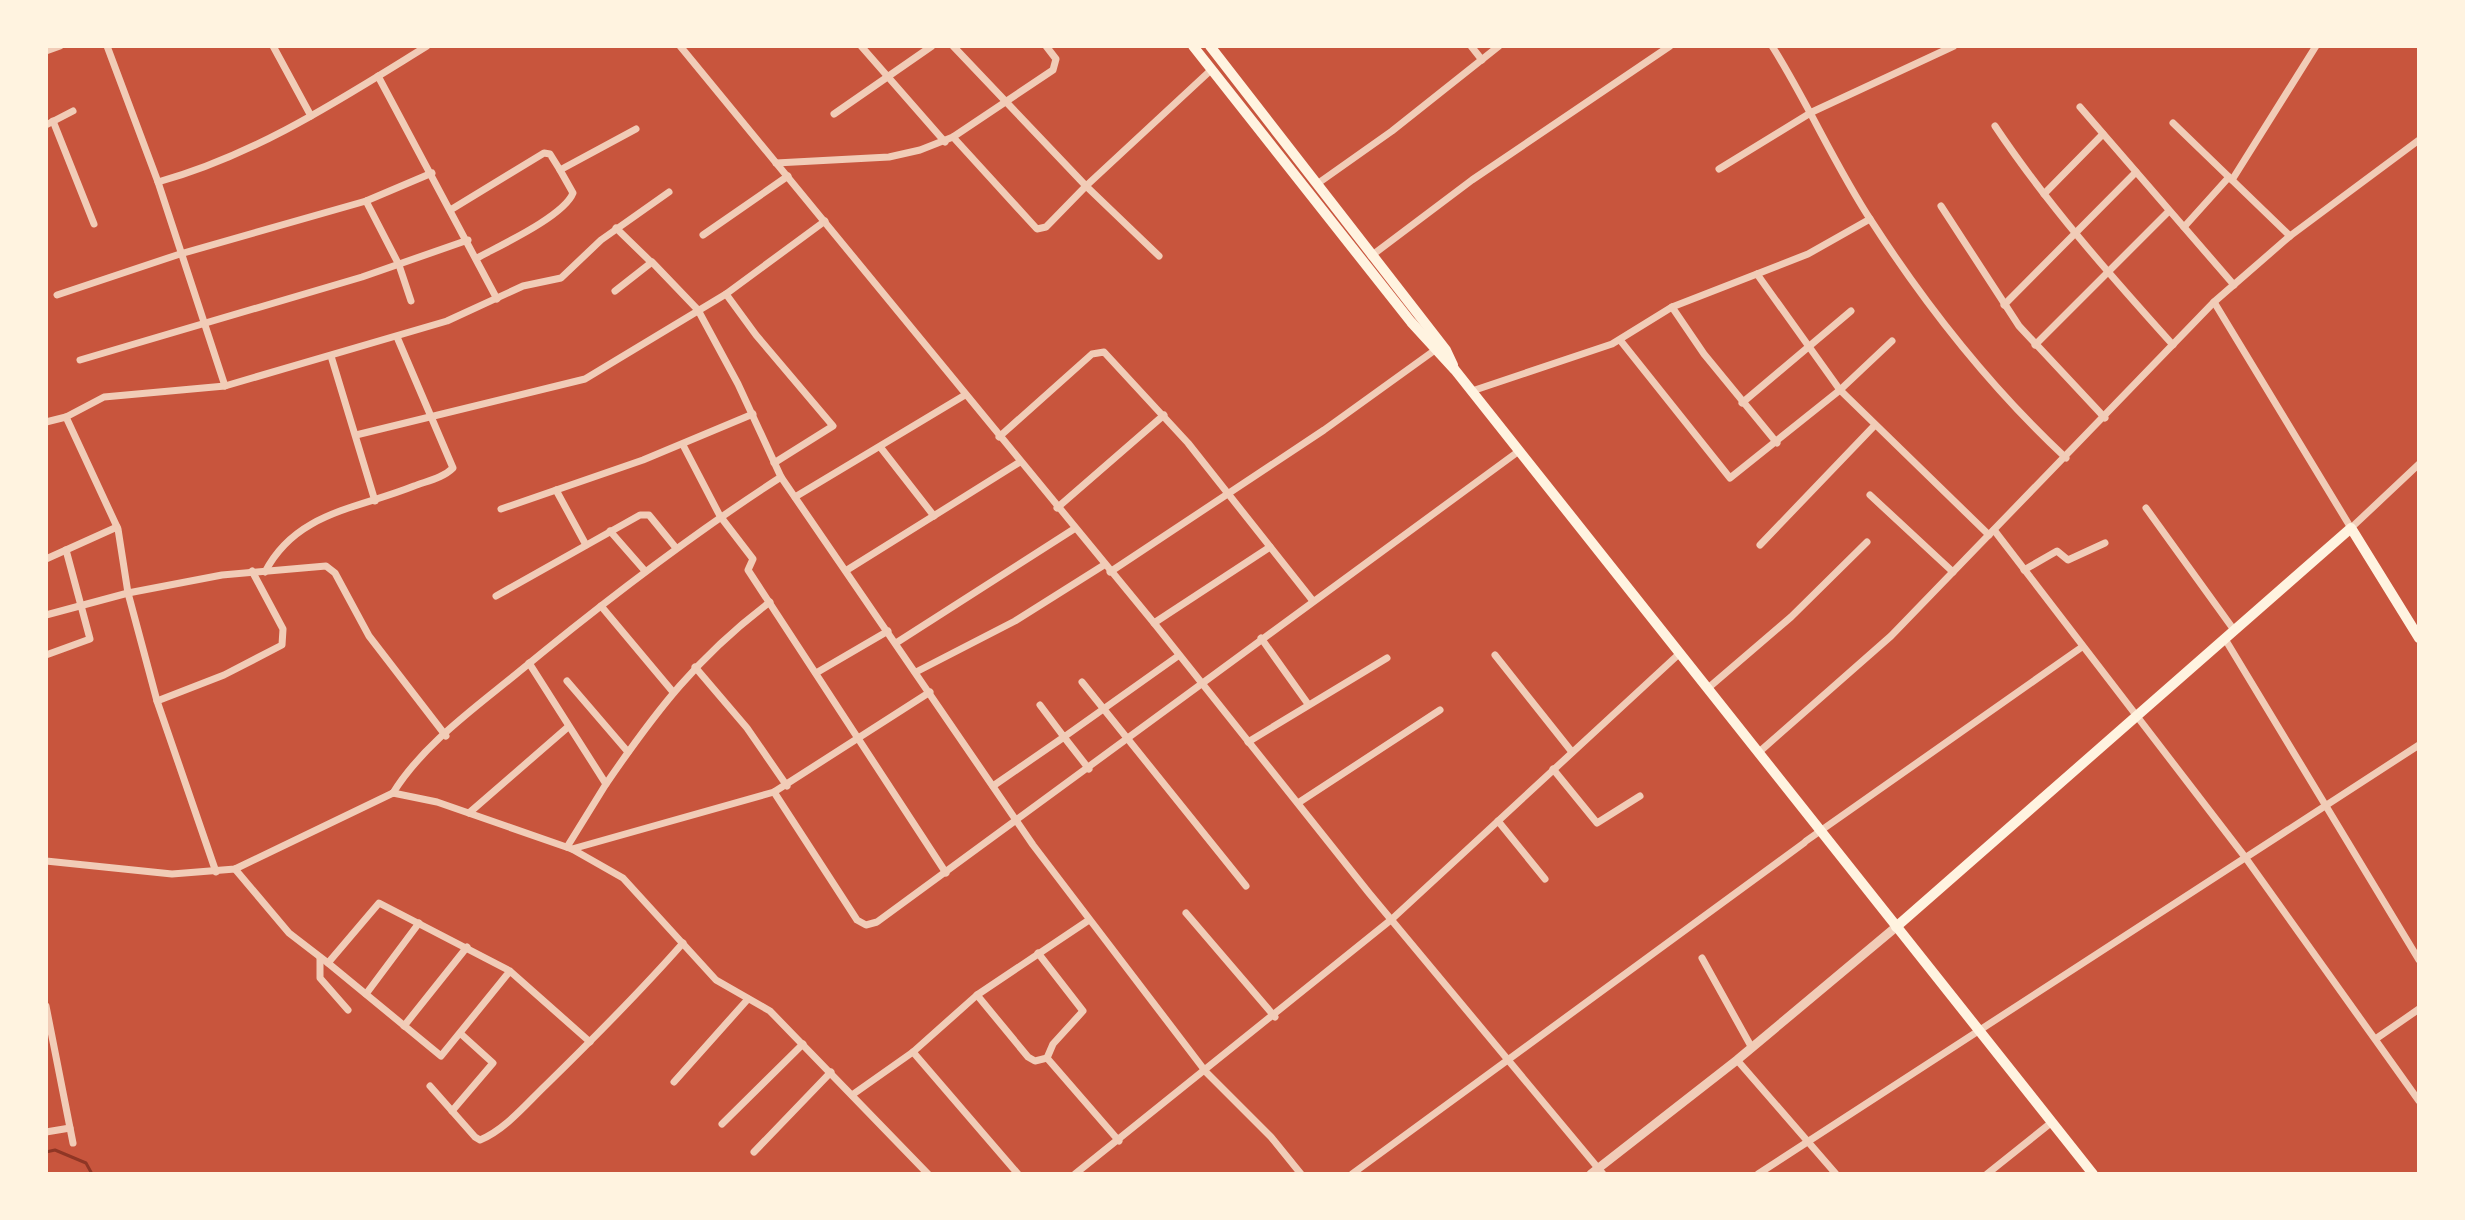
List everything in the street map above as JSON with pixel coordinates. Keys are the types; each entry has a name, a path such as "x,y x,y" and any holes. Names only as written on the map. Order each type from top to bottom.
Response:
{"main road":[{"path":"1193,46 1446,350 1455,370"},
{"path":"1210,46 1317,184 1435,350 1472,391 2093,1174"},
{"path":"1896,927 2351,528 2419,638"}],"street":[{"path":"46,51 60,46"},
{"path":"107,46 158,182 225,386"},
{"path":"158,182 226,159 311,116 427,46"},
{"path":"680,46 1154,623 1598,1172 1896,927"},
{"path":"861,46 1037,229 1044,229 1211,70"},
{"path":"834,114 932,46"},
{"path":"953,46 1004,104 1159,256"},
{"path":"776,163 889,157 949,140 1055,67 1056,59 1046,46"},
{"path":"1471,46 1482,60"},
{"path":"1317,184 1392,131 1499,46"},
{"path":"1367,258 1472,180 1670,46"},
{"path":"1772,46 1870,219 2004,397 2066,458"},
{"path":"1719,169 1812,112 1954,46"},
{"path":"2184,227 2230,179 2316,46"},
{"path":"274,47 311,116"},
{"path":"378,76 452,209 497,299"},
{"path":"2080,107 2234,285"},
{"path":"73,111 50,123 94,224"},
{"path":"2173,123 2290,236"},
{"path":"1995,126 2075,233 2173,345"},
{"path":"560,170 636,129"},
{"path":"2044,194 2103,134"},
{"path":"1758,753 1848,676 2066,458 2214,302 2290,236 2419,140"},
{"path":"452,209 546,152 573,193 549,216 477,258"},
{"path":"2004,305 2136,172"},
{"path":"57,295 180,254 366,201 432,173"},
{"path":"703,235 788,176"},
{"path":"46,422 66,417 104,397 225,386 397,337 523,286 561,278 616,228 669,192"},
{"path":"366,201 399,265 411,301"},
{"path":"1941,206 2004,305 2035,345 2105,418"},
{"path":"2035,345 2169,211"},
{"path":"1472,391 1620,340 1672,307 1820,248 1870,219"},
{"path":"356,435 585,379 726,294 825,221"},
{"path":"616,228 698,310 753,414 781,477 1017,823 1206,1072 1271,1137 1301,1174"},
{"path":"80,360 205,326 468,240"},
{"path":"615,291 651,262"},
{"path":"1757,274 1840,390 1991,533 2024,570 2245,857 2419,1101"},
{"path":"726,294 756,335 833,426 774,463"},
{"path":"2214,302 2351,528 2419,464"},
{"path":"1672,307 1742,403 1777,443"},
{"path":"1742,403 1810,349 1851,311"},
{"path":"265,572 276,552 304,525 342,508 375,501 453,468 397,337"},
{"path":"1620,340 1730,478 1840,390 1892,341"},
{"path":"916,672 1107,569 1324,430 1435,350"},
{"path":"999,437 1100,351 1164,415 1313,601"},
{"path":"331,356 375,501"},
{"path":"795,497 965,395"},
{"path":"501,509 683,445 753,414"},
{"path":"1057,508 1164,415"},
{"path":"66,417 117,527 124,549 128,593 157,701 216,872"},
{"path":"1760,545 1875,425"},
{"path":"683,445 720,516 753,559 748,570 946,873"},
{"path":"881,448 934,516"},
{"path":"774,792 857,920 866,925 890,915 1130,739 1261,638 1519,451"},
{"path":"847,570 1020,462"},
{"path":"2411,471 2419,478"},
{"path":"46,861 172,874 235,869 393,793 410,768 529,663 676,548 781,477"},
{"path":"556,490 586,545"},
{"path":"1870,495 1953,572"},
{"path":"2146,508 2234,630"},
{"path":"496,596 640,515 649,515 676,548"},
{"path":"46,559 117,527"},
{"path":"896,643 1074,529"},
{"path":"610,531 645,571"},
{"path":"1707,689 1791,617 1867,542"},
{"path":"2024,570 2057,551 2068,560 2105,543"},
{"path":"1154,623 1270,547"},
{"path":"46,655 90,639 66,550"},
{"path":"46,615 128,593 252,571 321,565 331,568 369,636 446,736"},
{"path":"157,701 224,675 282,645 283,629 252,571"},
{"path":"570,848 606,784 673,692 721,639 770,602"},
{"path":"601,606 673,692"},
{"path":"816,673 888,631"},
{"path":"1261,638 1308,704"},
{"path":"2225,639 2419,960"},
{"path":"1352,1174 1820,831 2082,647"},
{"path":"1075,1174 1275,1017 1392,919 1680,653"},
{"path":"1495,655 1572,752"},
{"path":"993,786 1178,656"},
{"path":"1248,742 1387,658"},
{"path":"529,663 606,784"},
{"path":"695,667 753,735 787,786"},
{"path":"567,681 628,752"},
{"path":"1082,682 1246,886"},
{"path":"570,848 774,792 930,692"},
{"path":"1040,705 1089,769"},
{"path":"1298,803 1440,710"},
{"path":"469,813 568,727"},
{"path":"1758,1174 2419,745"},
{"path":"1553,769 1597,823 1640,796"},
{"path":"393,793 469,813 570,848 623,878 716,980 770,1011 928,1174"},
{"path":"1498,821 1545,879"},
{"path":"235,869 289,933 441,1056 510,971"},
{"path":"328,963 375,904 419,923 510,971 590,1042"},
{"path":"1186,913 1275,1017"},
{"path":"852,1095 913,1052 977,995 1089,920"},
{"path":"366,994 419,923"},
{"path":"430,1086 475,1137 483,1139 504,1126 590,1042 683,943"},
{"path":"404,1026 467,947"},
{"path":"1038,953 1083,1011 1053,1044 1047,1058"},
{"path":"320,958 320,978 348,1010"},
{"path":"1702,958 1752,1048"},
{"path":"977,995 1029,1058 1047,1058 1119,1141"},
{"path":"674,1082 748,999"},
{"path":"46,1006 73,1143"},
{"path":"2377,1038 2419,1009"},
{"path":"452,1111 493,1063 461,1034"},
{"path":"722,1124 803,1044"},
{"path":"913,1052 1018,1174"},
{"path":"1737,1060 1836,1174"},
{"path":"46,1075 58,1071"},
{"path":"754,1152 831,1072"},
{"path":"1987,1174 2052,1122"},
{"path":"46,1132 70,1128"},
{"path":"1087,1165 1093,1174"}],"waterway":[{"path":"46,1152 55,1150 86,1163 92,1174"}]}
